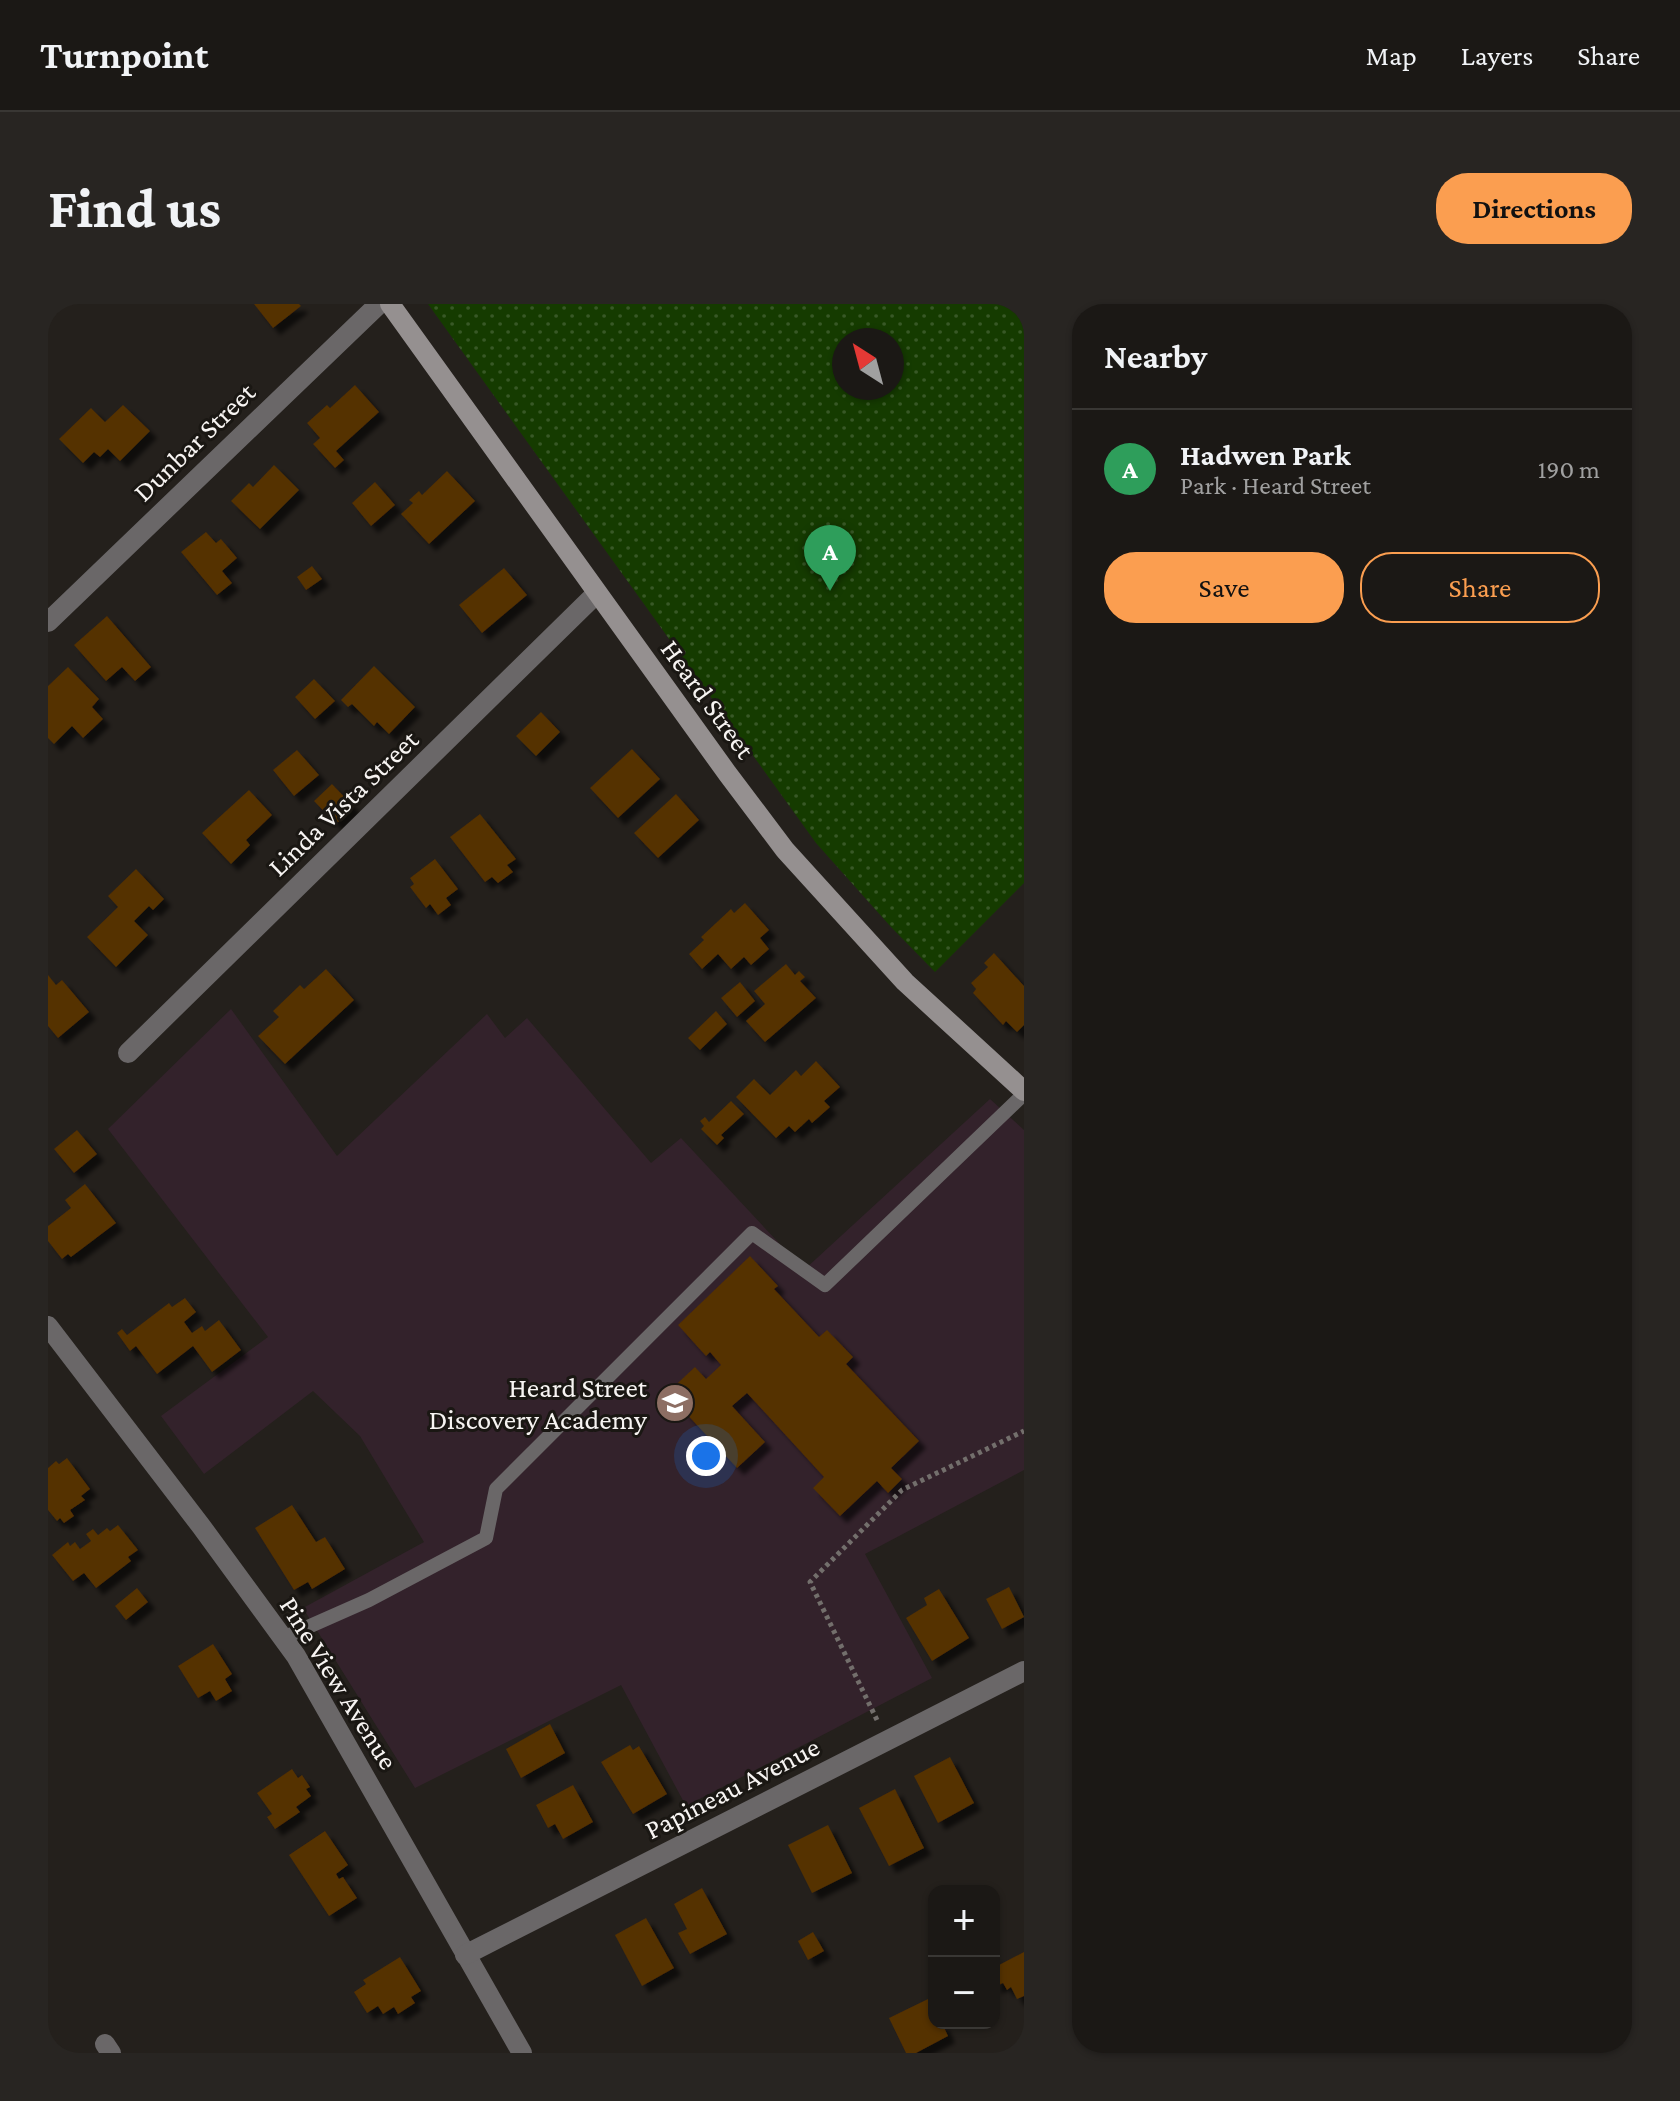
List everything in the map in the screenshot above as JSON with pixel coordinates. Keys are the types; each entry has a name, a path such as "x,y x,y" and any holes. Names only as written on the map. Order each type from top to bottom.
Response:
{"street":[{"name":"Dunbar Street","path":"48,622 379,304"},
{"name":"Heard Street","path":"390,304 785,850 905,982 1024,1092"},
{"name":"Linda Vista Street","path":"128,1053 597,593"},
{"name":"Pine View Avenue","path":"48,1326 283,1638 522,2053"},
{"name":"Papineau Avenue","path":"465,1955 1024,1671"}],"lane":[{"path":"283,1638 369,1600 486,1538 496,1489 752,1233 825,1285 1024,1092"}],"path":[{"path":"888,1740 810,1582 902,1490 1024,1431"}],"shaded area":[{"name":"Heard Street Discovery Academy","path":"231,1009 337,1156 487,1014 505,1038 527,1018 651,1163 681,1138 804,1270 990,1099 1024,1130 1024,1470 865,1554 932,1678 686,1806 621,1685 415,1788 303,1608 424,1542 360,1436 313,1391 204,1474 161,1416 268,1337 108,1129"}],"green space":[{"path":"428,304 1024,304 1024,883 935,972 816,843"}],"building":[{"path":"254,304 299,304 301,306 273,328"},
{"path":"355,385 379,412 336,451 344,460 335,468 313,444 320,438 307,423 327,405 330,408"},
{"path":"123,405 150,431 120,461 108,449 100,457 94,452 83,463 59,439 91,408 105,422"},
{"path":"274,465 299,490 260,529 231,501 249,483 253,487"},
{"path":"447,471 475,501 429,544 401,514 413,503 409,500 419,491 422,495"},
{"path":"375,482 395,505 371,526 352,503"},
{"path":"206,532 216,543 221,539 237,558 222,571 232,583 217,595 181,552"},
{"path":"312,566 322,579 306,590 297,577"},
{"path":"504,568 527,595 482,633 459,605"},
{"path":"107,616 151,667 135,681 122,667 106,681 74,645"},
{"path":"374,666 415,707 389,734 377,722 374,726 352,704 348,707 341,700"},
{"path":"68,667 99,699 92,707 103,719 83,738 72,726 54,744 48,738 48,686"},
{"path":"314,679 335,701 315,719 295,697"},
{"path":"541,712 560,732 536,756 516,736"},
{"path":"632,749 660,779 618,818 590,788"},
{"path":"297,750 319,775 294,796 273,770"},
{"path":"332,784 354,807 336,824 314,801"},
{"path":"249,790 272,815 246,840 250,845 231,864 202,833"},
{"path":"676,794 699,820 658,858 634,833"},
{"path":"480,814 516,859 507,865 513,872 498,883 492,877 485,882 450,837"},
{"path":"435,859 458,889 446,898 451,905 438,915 430,904 426,908 410,887 414,884 410,878"},
{"path":"136,869 164,899 153,910 149,906 134,921 148,935 116,967 87,937 118,907 108,896"},
{"path":"745,903 769,930 760,938 769,949 751,965 744,957 731,969 718,954 702,969 689,954 704,940 701,937 731,909 734,913"},
{"path":"994,953 1024,986 1024,1025 1017,1032 1006,1021 1003,1025 973,993 976,989 971,983 988,967 984,963"},
{"path":"786,964 795,975 799,971 805,977 800,981 816,998 765,1042 746,1021 765,1004 754,991"},
{"path":"326,969 354,1000 285,1064 258,1036 279,1017 273,1011 300,985 304,989"},
{"path":"48,975 56,985 62,980 89,1012 58,1038 48,1026"},
{"path":"740,982 755,1001 737,1017 721,998"},
{"path":"716,1011 727,1024 700,1050 688,1038"},
{"path":"816,1061 840,1087 824,1101 830,1107 812,1123 809,1119 795,1132 789,1126 776,1138 736,1097 754,1079 770,1095 796,1070 801,1076"},
{"path":"731,1101 744,1114 721,1135 724,1138 717,1145 701,1129 704,1126 700,1121 705,1117 709,1122"},
{"path":"77,1130 97,1154 74,1173 54,1149"},
{"path":"85,1184 116,1223 71,1257 68,1254 62,1259 48,1241 48,1226 71,1208 65,1200"},
{"path":"750,1256 778,1286 774,1289 819,1337 827,1330 853,1357 846,1364 919,1441 891,1468 902,1479 888,1493 877,1481 840,1516 813,1488 824,1477 747,1393 732,1406 765,1442 737,1468 667,1393 695,1367 706,1379 721,1365 710,1352 706,1356 678,1325"},
{"path":"185,1298 196,1312 184,1322 192,1333 202,1326 205,1331 219,1320 241,1350 212,1372 193,1346 157,1374 136,1346 130,1351 117,1333 122,1329 127,1335 169,1303 172,1307"},
{"path":"67,1458 90,1489 81,1496 85,1500 70,1510 74,1516 64,1523 60,1518 57,1521 48,1510 48,1468 56,1461 59,1464"},
{"path":"292,1505 316,1542 325,1537 345,1569 312,1589 308,1582 294,1590 255,1528"},
{"path":"118,1525 138,1550 128,1557 131,1561 96,1588 84,1573 73,1581 52,1555 68,1542 70,1546 75,1542 80,1549 91,1541 86,1534 93,1529 98,1535"},
{"path":"1009,1587 1024,1617 1002,1629 986,1599"},
{"path":"137,1588 148,1602 126,1620 115,1606"},
{"path":"939,1589 969,1638 932,1661 906,1618 927,1605 924,1598"},
{"path":"213,1644 232,1674 225,1679 232,1691 216,1701 210,1691 198,1698 178,1666"},
{"path":"550,1724 565,1753 521,1778 506,1749"},
{"path":"630,1745 633,1750 639,1746 667,1794 633,1814 601,1762"},
{"path":"950,1757 974,1803 938,1823 914,1776"},
{"path":"292,1769 298,1778 302,1775 310,1787 306,1789 311,1796 296,1807 300,1812 275,1829 267,1817 272,1814 257,1793"},
{"path":"573,1785 593,1822 563,1839 555,1824 548,1828 536,1805"},
{"path":"895,1789 924,1848 889,1866 859,1808"},
{"path":"828,1825 852,1873 812,1893 788,1845"},
{"path":"325,1831 348,1865 336,1874 339,1879 343,1877 357,1898 329,1916 289,1855"},
{"path":"702,1888 727,1934 690,1954 678,1933 687,1929 674,1904"},
{"path":"646,1918 674,1968 642,1986 615,1935"},
{"path":"813,1932 824,1951 808,1960 798,1941"},
{"path":"1024,1952 1024,1996 1017,1999 1011,1987 1007,1990 1003,1983 1000,1984 1000,1964"},
{"path":"400,1957 421,1991 411,1997 415,2003 398,2014 394,2007 383,2014 378,2006 367,2013 354,1992 366,1984 363,1980"},
{"path":"928,1999 928,2029 945,2029 948,2036 916,2053 906,2053 889,2018"}],"place":[{"name":"Hadwen Park","path":"830,591"},
{"name":"Heard Street Discovery Academy","path":"675,1403"}]}
